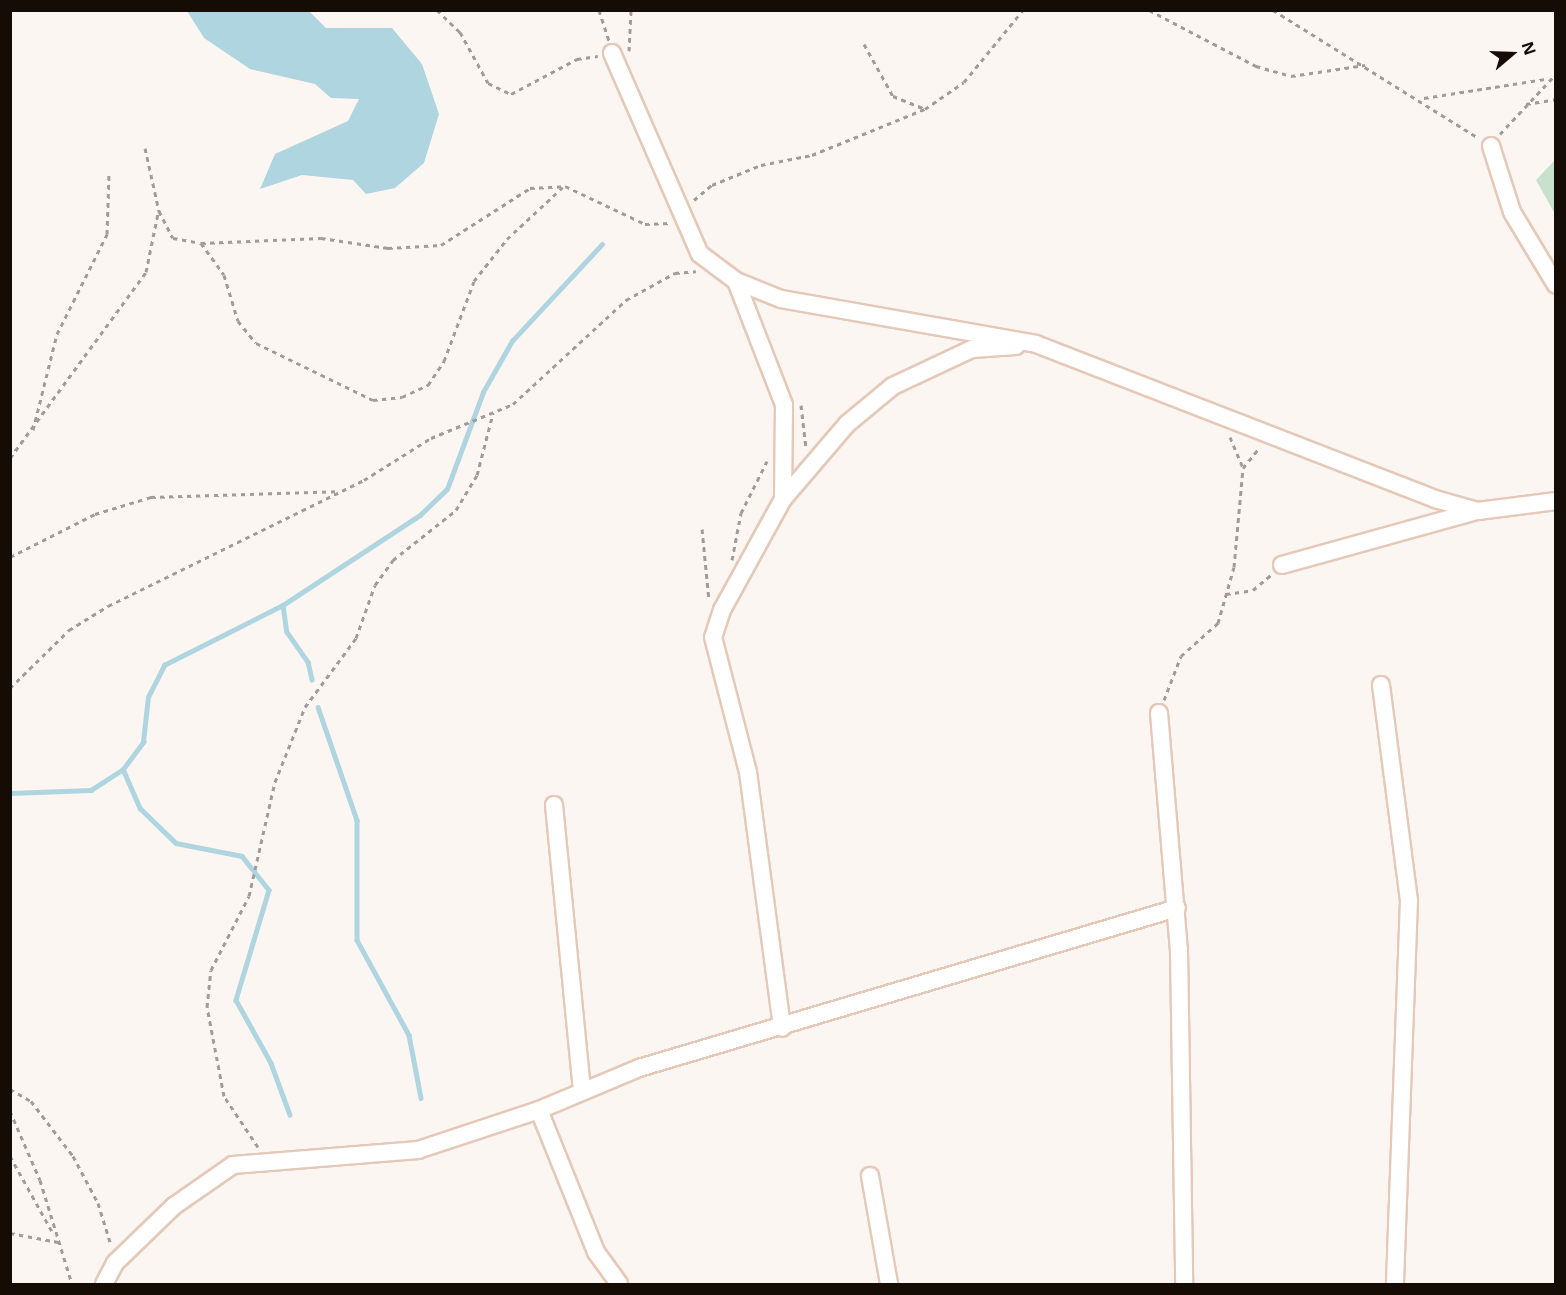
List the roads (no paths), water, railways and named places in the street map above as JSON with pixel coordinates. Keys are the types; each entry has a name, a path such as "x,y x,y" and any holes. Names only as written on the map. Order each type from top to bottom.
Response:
{"street":[{"path":"612,53 700,254 736,281 781,299 1036,344 1435,499 1478,511"},
{"path":"1491,146 1512,212 1556,285"},
{"path":"736,281 784,405 783,499"},
{"path":"782,1028 748,772 713,637 735,586 783,499 847,424 893,386 972,349 1036,344"},
{"path":"1282,565 1478,511 1556,501"},
{"path":"1381,685 1409,900 1395,1284"},
{"path":"1159,713 1177,909 1184,1284"},
{"path":"554,805 582,1092"},
{"path":"104,1284 115,1263 174,1206 223,1172 266,1159 418,1150 539,1110 639,1068 782,1028 1177,909"},
{"path":"539,1110 596,1252 618,1284"},
{"path":"870,1176 889,1284"}],"water":[{"path":"187,11 309,11 326,28 392,28 422,64 439,114 424,163 395,188 366,194 353,180 302,175 260,189 275,154 348,121 359,99 331,98 315,84 250,69 204,38"}],"waterway":[{"path":"10,793 91,790 123,769 143,742 148,697 164,665 283,605 420,515 447,489 483,392 512,341 602,244"},
{"path":"283,605 287,632 308,662 312,680"},
{"path":"318,707 357,820 357,940 409,1035 421,1098"},
{"path":"123,769 140,808 176,843 242,856 269,890 236,1000 271,1063 290,1115"}]}
